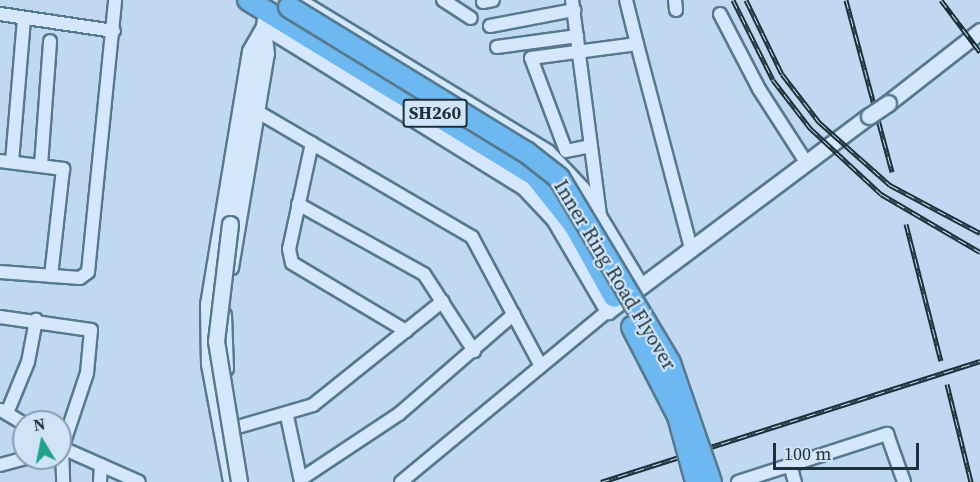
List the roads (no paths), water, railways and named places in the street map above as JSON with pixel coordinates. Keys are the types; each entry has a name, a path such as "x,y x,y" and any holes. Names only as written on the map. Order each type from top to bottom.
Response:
{"highway":[{"name":"SH260","path":"248,0 279,10"},
{"name":"Inner Ring Road Flyover","path":"279,10 506,155 551,193 656,369 678,416 696,482"},
{"name":"Inner Ring Road Flyover","path":"279,10 526,152 559,178 670,363 711,482"}],"street":[{"path":"0,272 80,278 87,272 114,31 115,0"},
{"path":"443,0 471,18"},
{"path":"626,0 691,249"},
{"path":"490,27 573,5 600,215"},
{"path":"246,482 226,359 226,307 268,54 279,10"},
{"path":"279,10 524,135 566,170 600,215 640,285"},
{"path":"239,482 216,341 230,224 279,10"},
{"path":"279,10 524,187 554,219 608,311"},
{"path":"230,482 208,364 207,305 249,51 279,10"},
{"path":"0,14 114,31"},
{"path":"720,14 759,89 806,162"},
{"path":"24,18 6,162 59,167 64,174 51,276"},
{"path":"401,482 640,285 888,103 980,31"},
{"path":"497,47 577,36"},
{"path":"41,165 50,41"},
{"path":"591,146 566,151 531,58 637,44"},
{"path":"258,112 472,237 541,366"},
{"path":"312,143 289,249 292,263 406,331"},
{"path":"298,204 416,269 443,301 474,351"},
{"path":"220,432 287,416 313,405 443,301"},
{"path":"287,416 301,480 399,414 514,314"},
{"path":"0,317 83,325 93,339 72,411"},
{"path":"4,411 28,362 36,320"},
{"path":"738,482 887,434 904,482"},
{"path":"72,453 139,482"},
{"path":"100,482 101,465"},
{"path":"790,465 795,482"}],"railway":[{"path":"733,0 773,80 810,128 881,194 980,252"},
{"path":"746,0 782,74 819,122 890,185 980,233"},
{"path":"846,0 892,172"},
{"path":"941,0 980,52"},
{"path":"906,224 941,361"},
{"path":"601,482 980,361"},
{"path":"947,384 971,482"}]}
